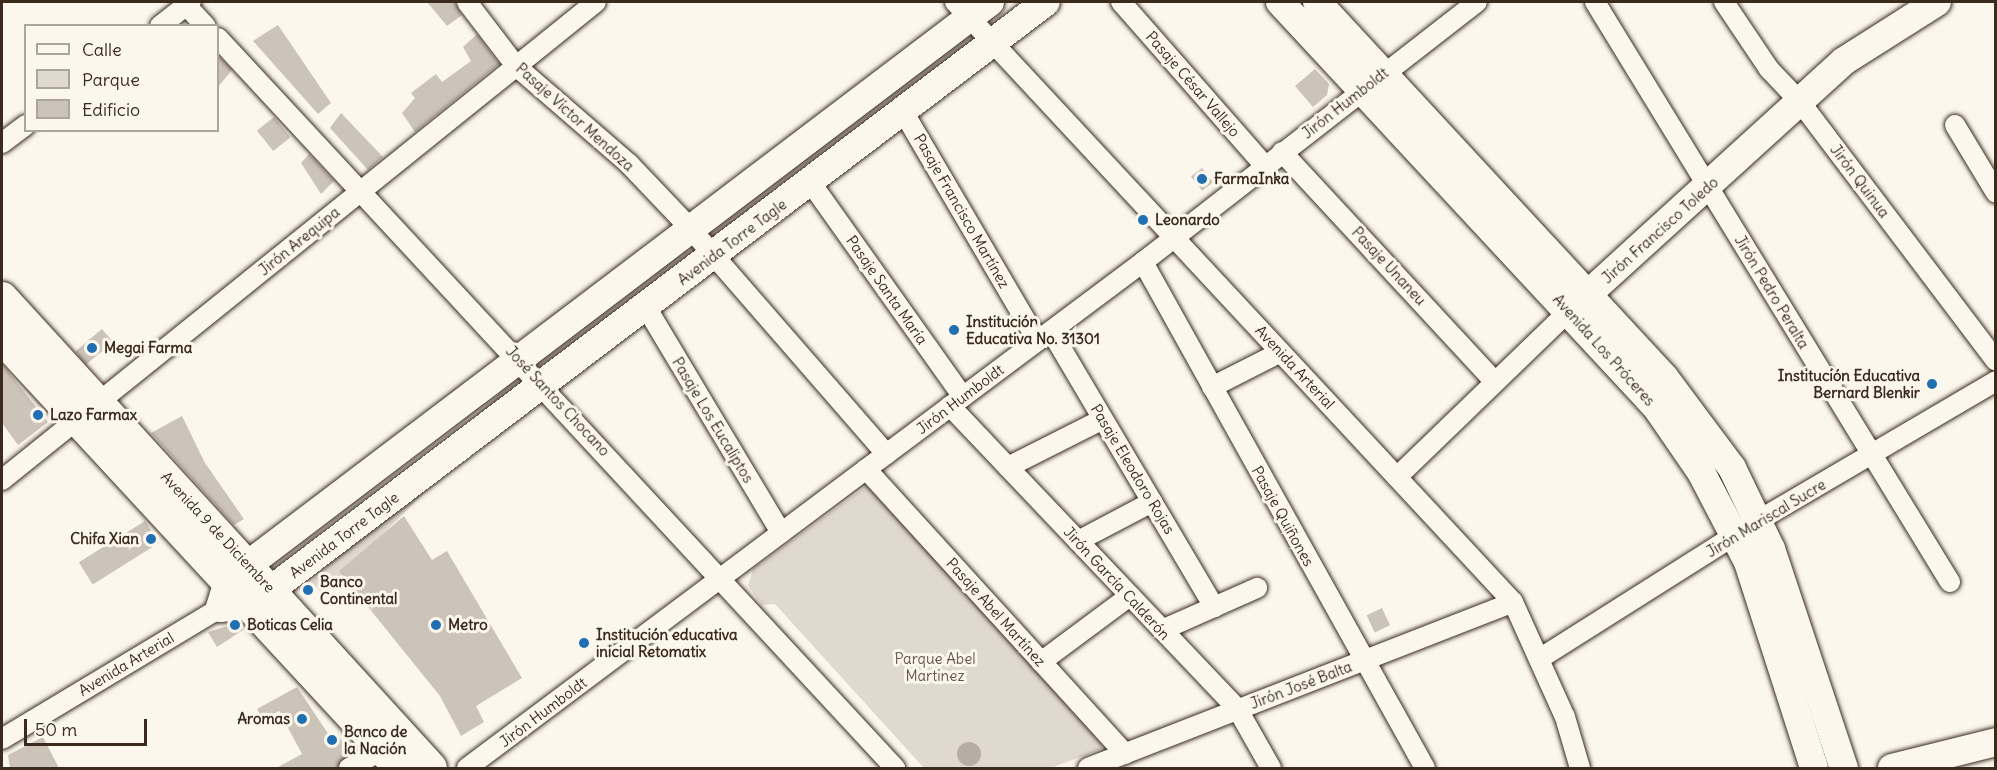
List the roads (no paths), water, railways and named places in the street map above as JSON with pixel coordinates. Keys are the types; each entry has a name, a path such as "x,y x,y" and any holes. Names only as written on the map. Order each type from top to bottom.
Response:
{"main road":[{"name":"Avenida 9 de Diciembre","path":"2,298 88,412 232,584 262,597 431,768"},
{"name":"Avenida 9 de Diciembre","path":"2,338 88,412"},
{"name":"Avenida 9 de Diciembre","path":"262,597 392,759"}],"street":[{"name":"Pasaje Víctor Mendoza","path":"467,2 516,66 629,164 689,227"},
{"name":"Jirón Arequipa","path":"2,480 596,2"},
{"name":"Avenida Torre Tagle","path":"262,597 904,113 993,41 1046,2"},
{"name":"Pasaje César Vallejo","path":"1121,2 1265,166"},
{"name":"Avenida Los Próceres","path":"1280,2 1373,81 1578,303 1747,528 1844,768"},
{"name":"Avenida Los Próceres","path":"1317,2 1373,81"},
{"name":"Jirón Humboldt","path":"467,768 1143,262 1477,2"},
{"name":"Jirón Pedro Peralta","path":"1595,2 1950,582"},
{"path":"162,24 187,3 203,24"},
{"name":"Jirón Quinua","path":"1727,3 1769,69 1801,103 1995,361"},
{"name":"Jirón Francisco Toledo","path":"1397,477 1578,303 1709,188 1844,60 1924,5"},
{"name":"Avenida Arterial","path":"972,7 993,41 1513,602 1539,659 1580,768"},
{"path":"232,584 518,357 972,7"},
{"name":"José Santos Chocano","path":"219,39 518,357 895,768"},
{"name":"Pasaje Francisco Martínez","path":"904,113 1044,336"},
{"path":"1955,125 1995,193"},
{"path":"2,143 24,126"},
{"name":"Pasaje Unaneu","path":"1282,152 1495,382"},
{"name":"Pasaje Santa María","path":"811,183 957,402"},
{"path":"689,227 886,454"},
{"name":"Pasaje Quiñones","path":"1143,262 1363,661 1425,768"},
{"name":"Pasaje Los Eucaliptos","path":"646,307 781,533"},
{"name":"Pasaje Eleodoro Rojas","path":"1044,336 1103,419 1214,607"},
{"path":"1212,387 1281,352"},
{"name":"Jirón Mariscal Sucre","path":"1539,659 1747,528 1995,381"},
{"name":"Jirón García Calderón","path":"957,402 1008,467 1238,710 1271,768"},
{"path":"1008,467 1103,419"},
{"name":"Pasaje Abel Martínez","path":"866,469 1125,754"},
{"path":"1078,541 1152,502"},
{"name":"Avenida Los Próceres","path":"1747,528 1814,768"},
{"name":"Avenida Arterial","path":"2,739 232,584"},
{"path":"1162,630 1257,588"},
{"path":"1041,662 1130,596"},
{"name":"Jirón José Balta","path":"1089,768 1513,602"},
{"path":"1892,768 1947,762 1995,742"},
{"path":"349,768 392,759"}],"place":[{"name":"FarmaInka","path":"1202,179"},
{"name":"Leonardo","path":"1143,220"},
{"name":"Institución Educativa No. 31301","path":"954,330"},
{"name":"Megai Farma","path":"92,348"},
{"name":"Institución Educativa Bernard Blenkir","path":"1932,384"},
{"name":"Lazo Farmax","path":"38,415"},
{"name":"Chifa Xian","path":"151,539"},
{"name":"Banco Continental","path":"308,590"},
{"name":"Boticas Celia","path":"235,625"},
{"name":"Metro","path":"436,625"},
{"name":"Institución educativa inicial Retomatix","path":"584,643"},
{"name":"Aromas","path":"302,719"},
{"name":"Banco de la Nación","path":"332,740"}],"park label":[{"name":"Parque Abel Martinez","path":"935,666"}]}
